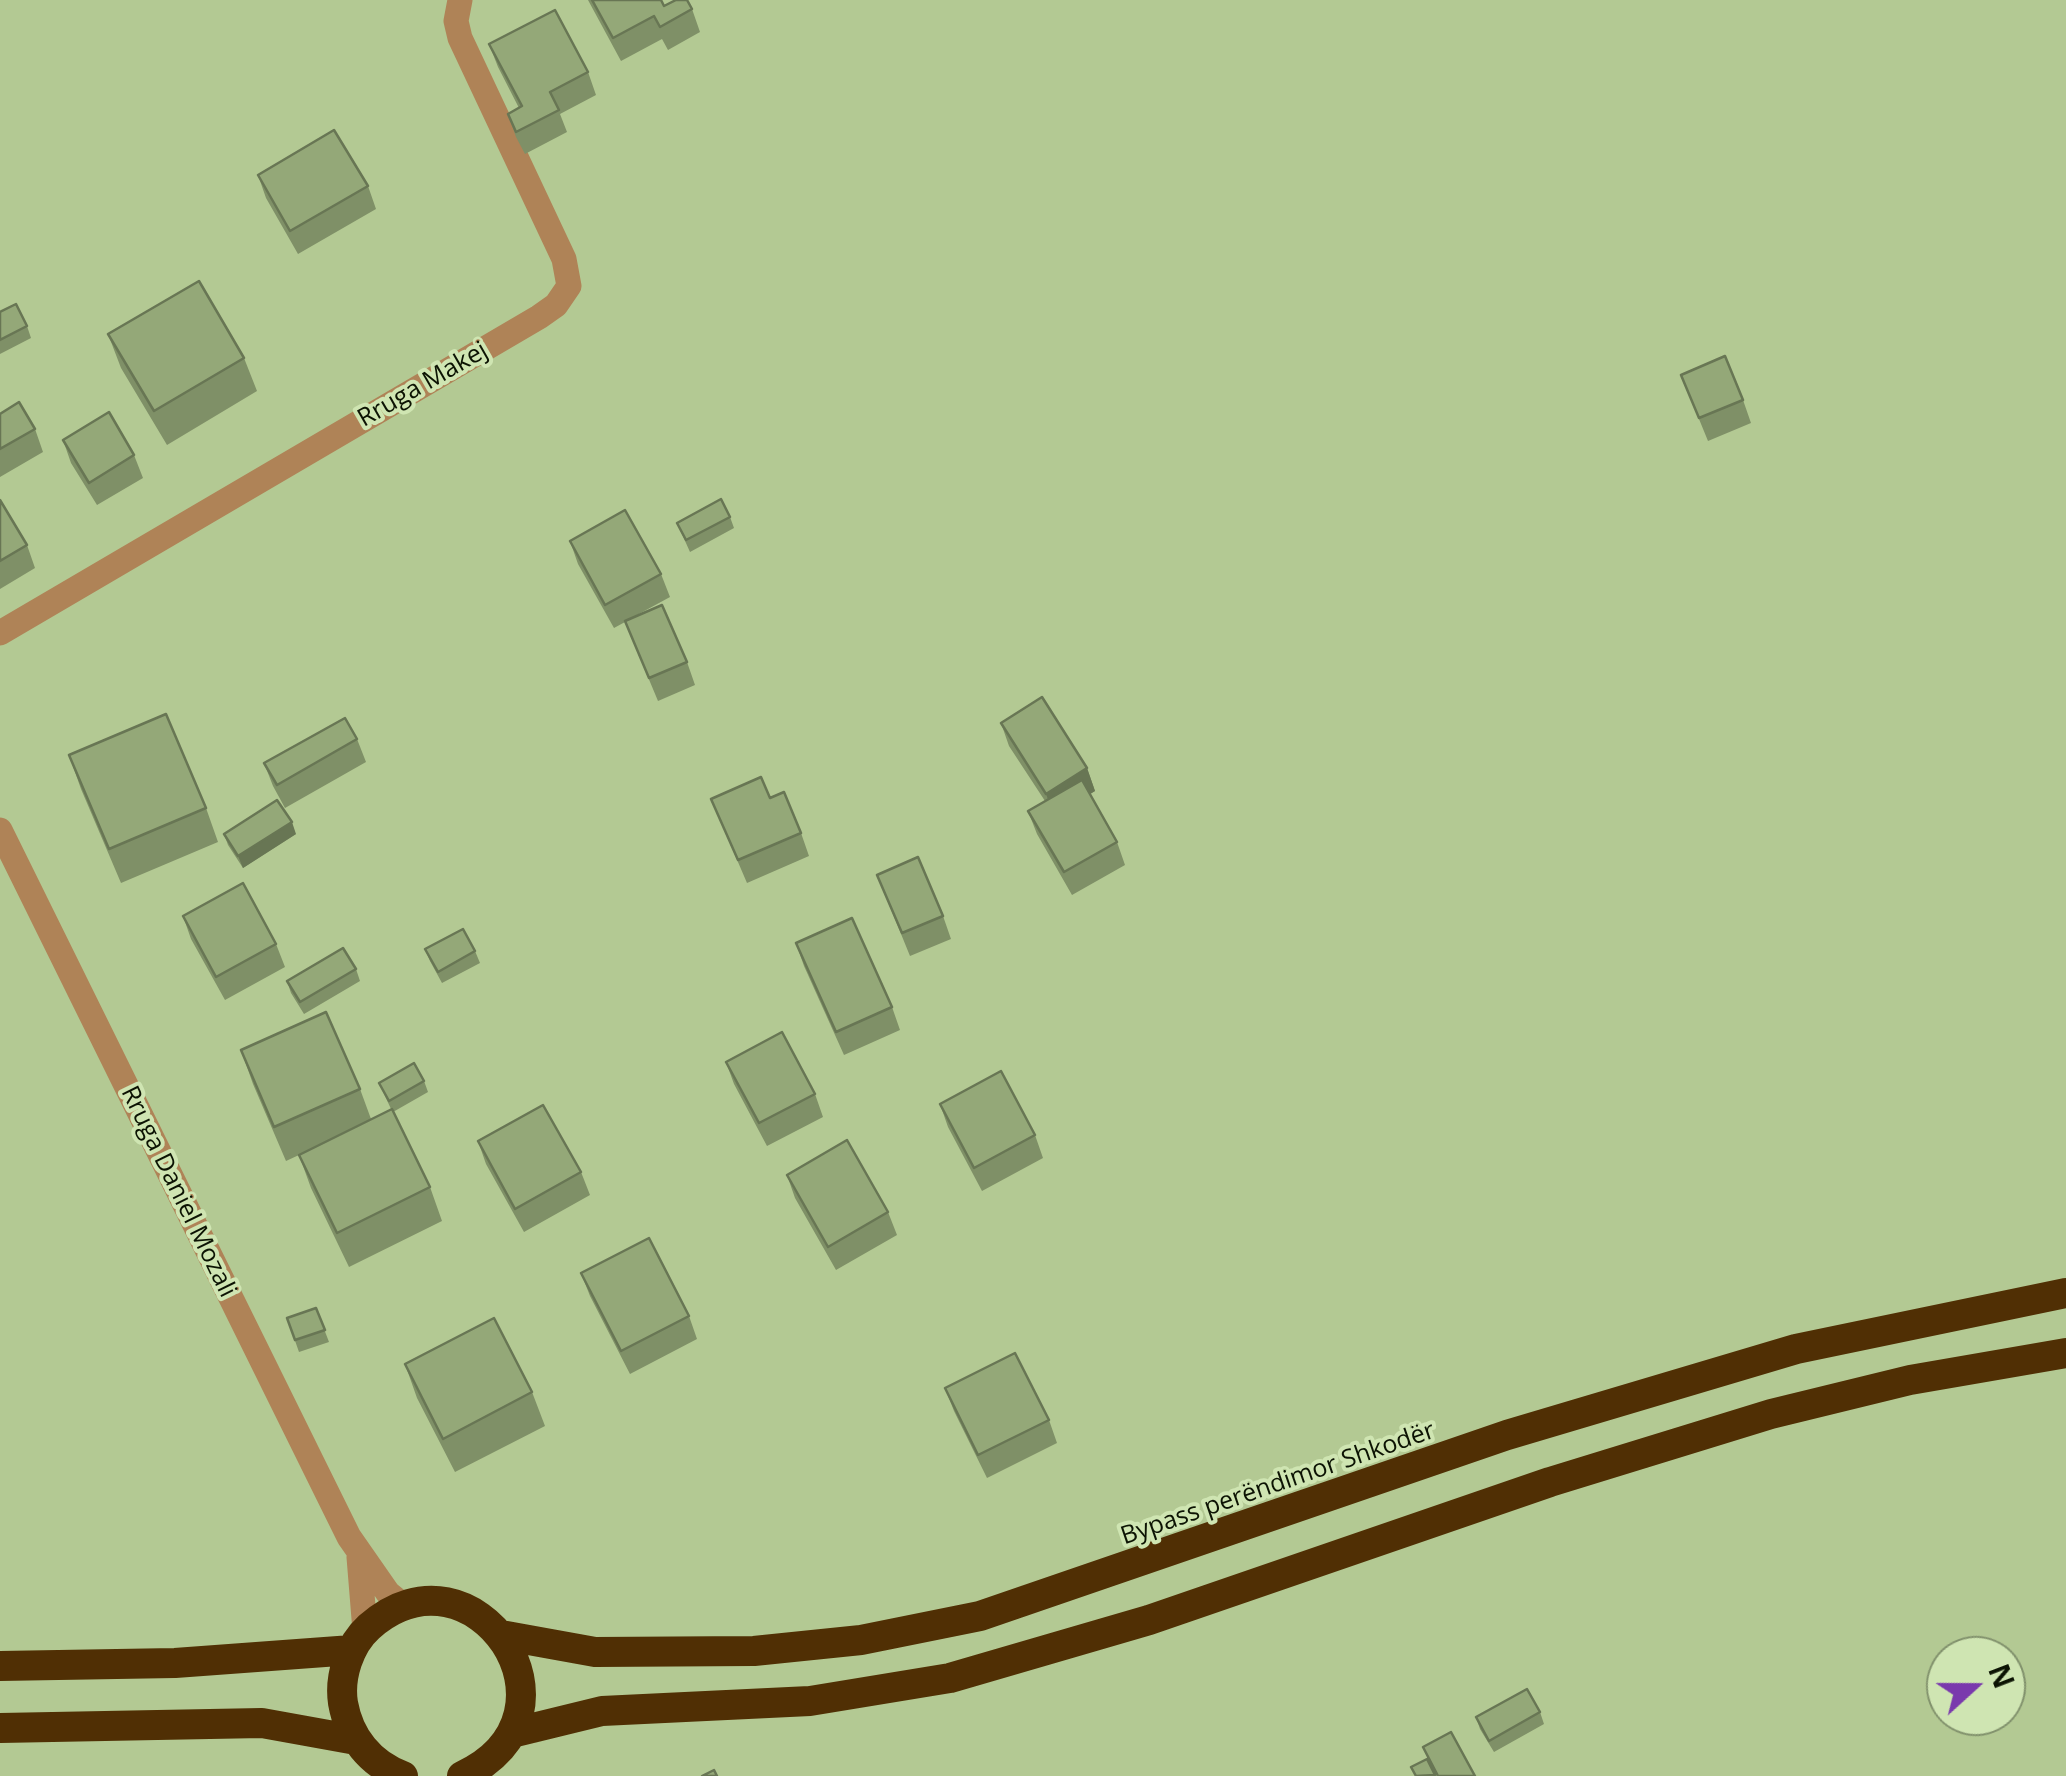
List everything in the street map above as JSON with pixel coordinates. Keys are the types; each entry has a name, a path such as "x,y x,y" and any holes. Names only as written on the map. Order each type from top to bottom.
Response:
{"highway":[{"name":"Bypass perëndimor Shkodër","path":"404,1606 427,1601 451,1603 472,1611 501,1635 595,1652 754,1651 861,1640 980,1616 1507,1436 1796,1349 2066,1294"},
{"path":"487,1764 602,1712 810,1702 950,1678 1149,1620 1550,1482 1771,1414 1910,1380 2066,1353"},
{"path":"0,1666 174,1663 358,1640 404,1606"},
{"path":"487,1764 522,1687 518,1664 501,1635"},
{"path":"358,1640 342,1696 356,1740 372,1758 402,1776"},
{"path":"0,1728 262,1722 356,1740"}],"street":[{"name":"Rruga Makej","path":"0,633 539,317 563,297 570,286 564,260 460,38 456,22 460,0"},
{"name":"Rruga Daniel Mozali","path":"0,830 358,1552 388,1593 404,1606"},
{"name":"Rruga Daniel Mozali","path":"358,1552 358,1640"}],"green space":[{"path":"0,0 2066,0 2066,1776 0,1776"}],"building":[{"path":"592,0 661,0 664,6 687,0 692,9 660,27 654,16 613,38"},
{"path":"555,10 588,72 550,92 559,110 516,132 508,114 522,106 489,44"},
{"path":"334,130 368,186 290,231 258,175"},
{"path":"199,281 244,358 154,411 108,334"},
{"path":"16,304 27,326 0,340 0,312"},
{"path":"1725,356 1743,400 1699,418 1681,375"},
{"path":"19,402 35,429 0,449 0,414"},
{"path":"109,412 134,455 89,483 63,440"},
{"path":"721,499 730,517 686,540 677,523"},
{"path":"0,500 27,545 0,561"},
{"path":"625,510 661,574 605,605 570,541"},
{"path":"662,605 687,662 649,678 625,621"},
{"path":"1042,697 1087,768 1046,794 1001,723"},
{"path":"166,714 206,808 109,849 69,755"},
{"path":"345,718 357,739 277,785 264,763"},
{"path":"761,777 770,798 784,792 801,833 738,860 711,799"},
{"path":"1082,780 1117,842 1064,872 1028,811"},
{"path":"277,800 292,822 238,856 224,834"},
{"path":"918,857 943,916 902,933 877,875"},
{"path":"243,883 276,944 216,977 183,916"},
{"path":"852,918 892,1007 836,1032 796,943"},
{"path":"463,929 475,951 438,972 425,949"},
{"path":"343,948 356,969 300,1002 287,981"},
{"path":"326,1012 360,1089 274,1127 241,1050"},
{"path":"782,1032 815,1094 759,1123 726,1062"},
{"path":"414,1063 424,1081 389,1101 379,1083"},
{"path":"1001,1071 1035,1135 974,1168 940,1104"},
{"path":"543,1105 581,1172 515,1209 478,1141"},
{"path":"392,1109 430,1187 337,1233 299,1155"},
{"path":"847,1140 888,1212 828,1247 787,1175"},
{"path":"649,1238 689,1316 621,1351 581,1273"},
{"path":"316,1308 325,1330 295,1340 287,1318"},
{"path":"494,1318 532,1392 443,1439 405,1364"},
{"path":"1015,1353 1049,1420 978,1455 945,1388"},
{"path":"1527,1689 1540,1712 1489,1741 1476,1717"},
{"path":"1451,1732 1475,1776 1438,1776 1423,1747"},
{"path":"1427,1759 1435,1775 1416,1776 1411,1767"}]}
